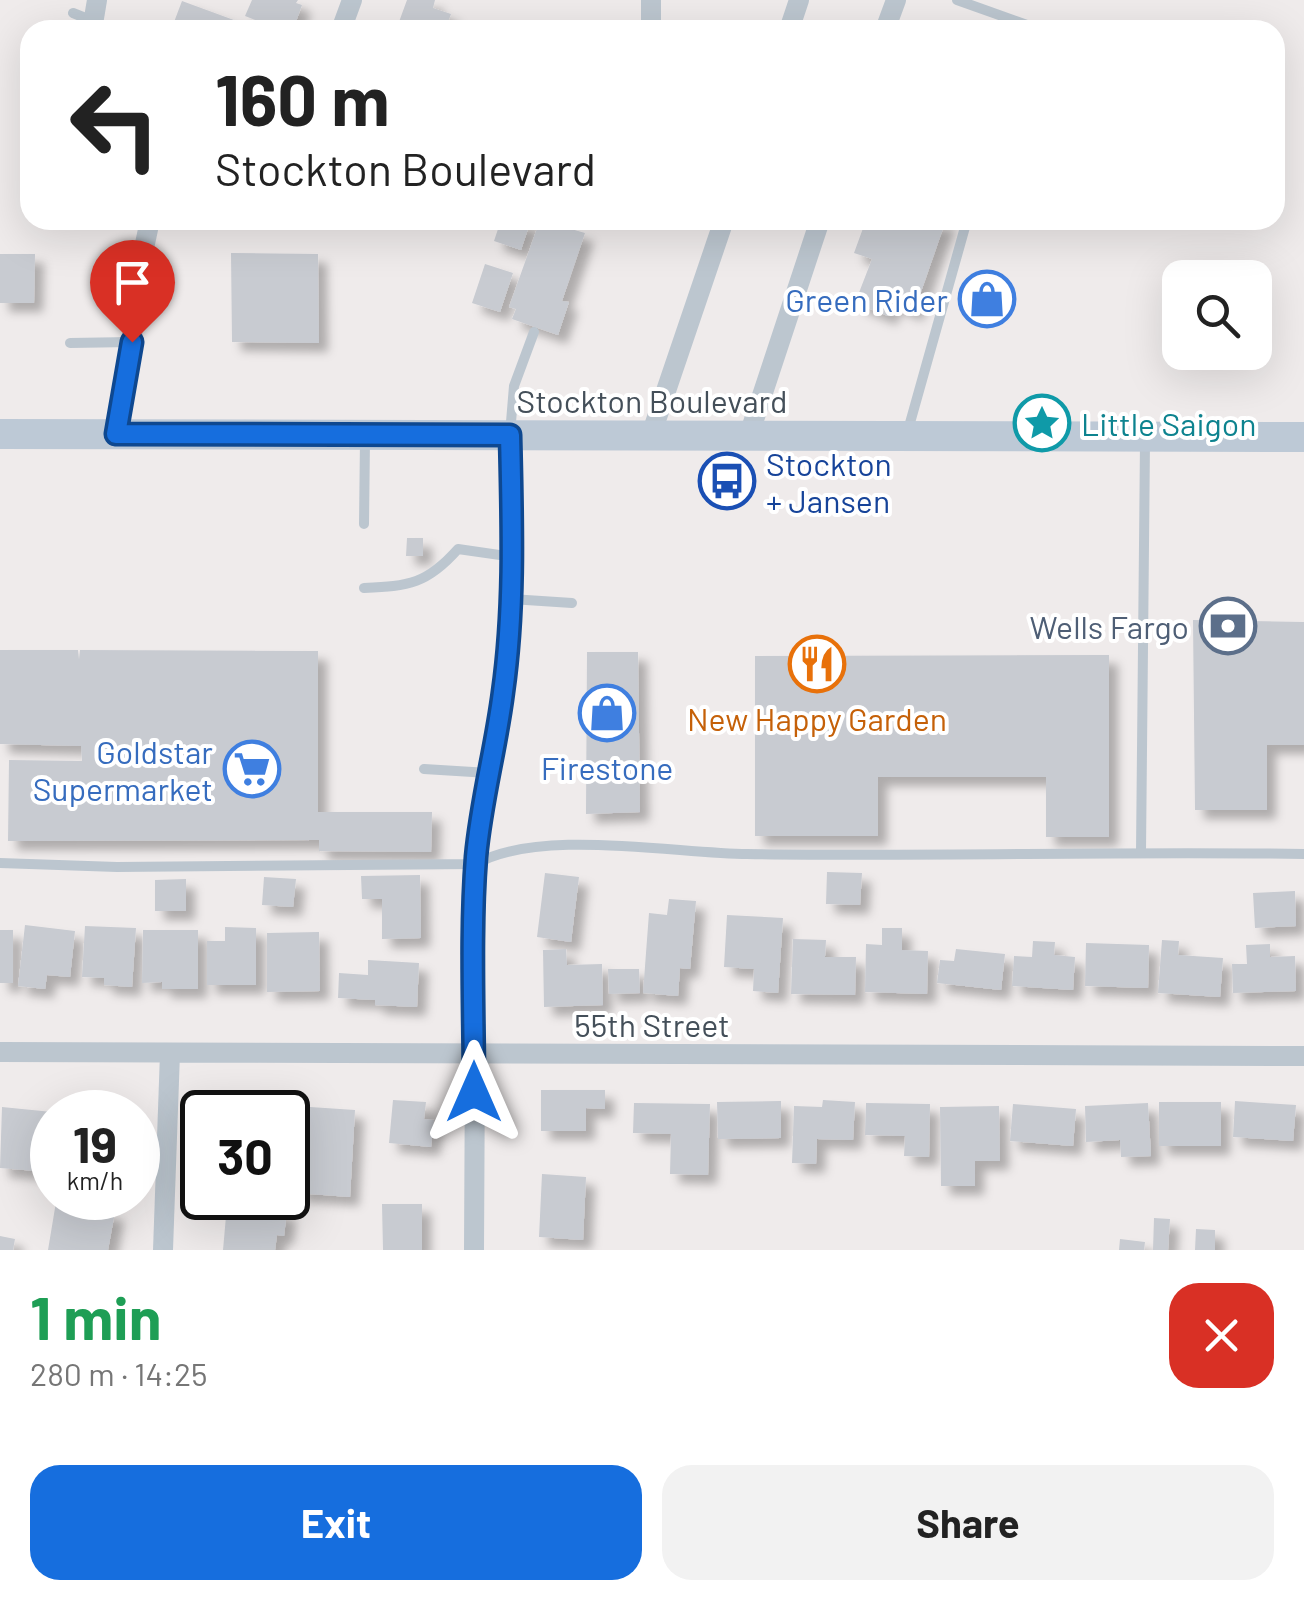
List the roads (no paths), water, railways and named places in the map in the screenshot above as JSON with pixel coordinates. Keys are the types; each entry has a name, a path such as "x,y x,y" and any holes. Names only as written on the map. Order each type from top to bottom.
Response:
{"main road":[{"name":"Stockton Boulevard","path":"0,434 1304,436"}],"street":[{"path":"116,434 132,342 136,286 148,230"},
{"path":"651,435 721,230"},
{"path":"748,435 817,230"},
{"path":"474,1250 476,864 503,694 513,557 510,435"},
{"name":"55th Street","path":"0,1052 1304,1056"},
{"path":"163,1250 170,1052"}],"lane":[{"path":"958,0 1014,20"},
{"path":"73,13 94,17"},
{"path":"906,436 964,230"},
{"path":"510,435 514,386 534,332"},
{"path":"70,342 132,342"},
{"path":"364,524 365,434"},
{"path":"1141,852 1145,436"},
{"path":"364,588 407,586 438,572 458,549 513,557"},
{"path":"510,599 572,603"},
{"path":"424,770 488,772"},
{"path":"0,864 476,864 516,848 560,844 747,854 1304,854"}],"place":[{"name":"Green Rider","path":"987,299"},
{"name":"Little Saigon","path":"1042,423"},
{"name":"Stockton + Jansen","path":"727,481"},
{"name":"Wells Fargo","path":"1228,626"},
{"name":"New Happy Garden","path":"817,664"},
{"name":"Firestone","path":"607,713"},
{"name":"Goldstar Supermarket","path":"252,769"}]}
